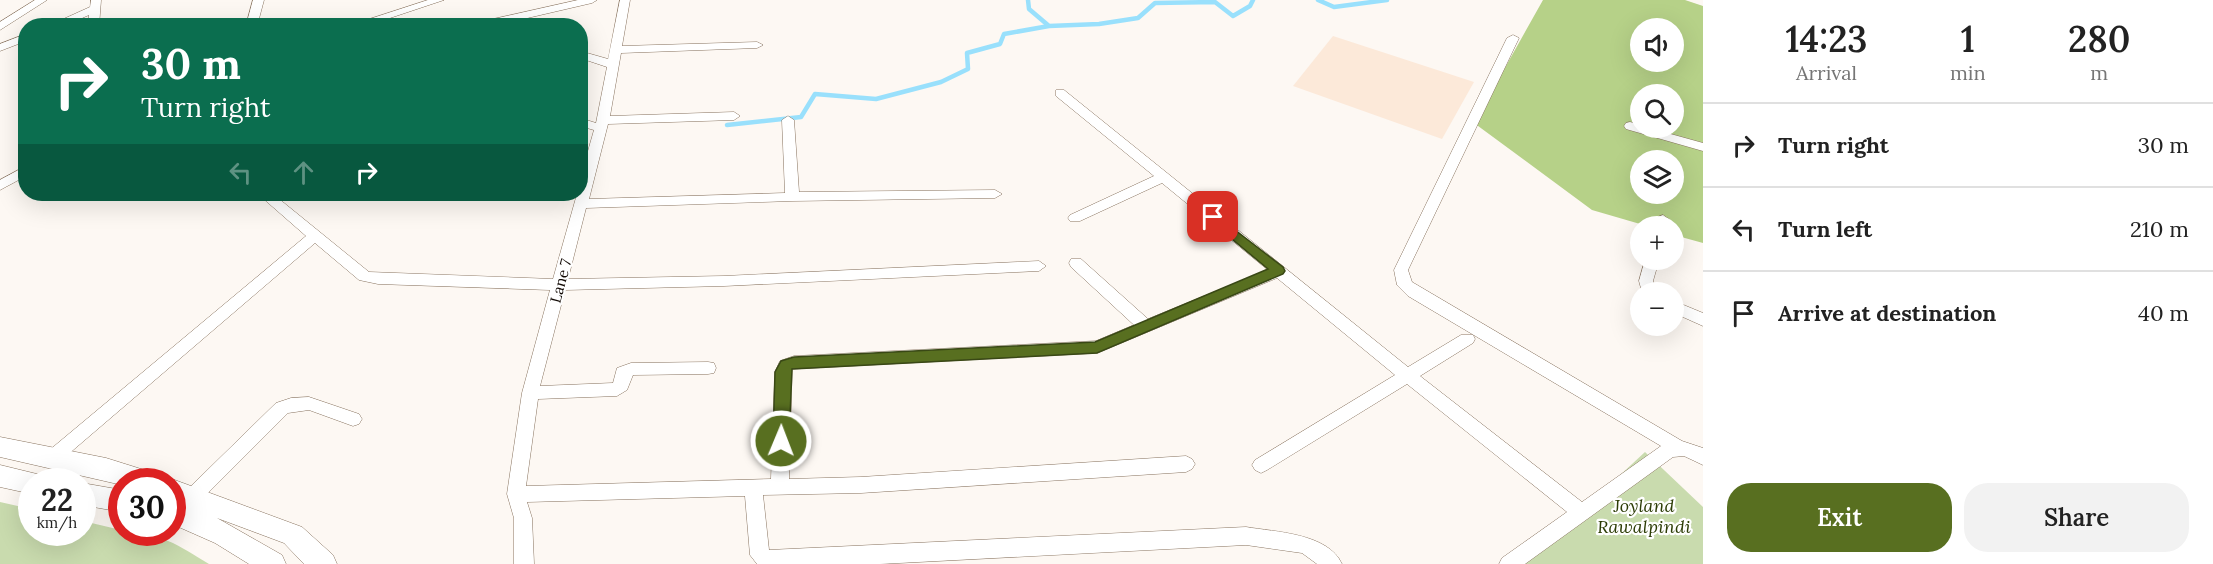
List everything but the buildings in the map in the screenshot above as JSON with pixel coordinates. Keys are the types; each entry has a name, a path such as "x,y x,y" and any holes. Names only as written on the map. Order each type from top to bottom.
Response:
{"main road":[{"path":"0,447 108,470"},
{"path":"0,476 18,480"},
{"path":"186,501 293,535 323,564"},
{"path":"186,504 272,564"}],"street":[{"path":"0,27 42,0"},
{"path":"253,18 256,2 259,0"},
{"path":"379,18 439,0"},
{"path":"511,18 592,0"},
{"name":"Lane 7","path":"588,166 602,124 626,0"},
{"path":"69,18 96,4"},
{"path":"1513,38 1401,270 1402,280 1413,292 1677,447 1686,448 1703,457"},
{"path":"0,48 18,40"},
{"path":"588,55 616,57 757,45"},
{"path":"1060,93 1407,375 1581,512"},
{"path":"588,123 602,124 734,116"},
{"path":"788,120 792,197"},
{"path":"1672,138 1703,147"},
{"path":"0,186 18,175"},
{"path":"1075,219 1164,177"},
{"path":"581,204 792,197 995,194"},
{"path":"273,201 364,276 378,279 560,285 724,281 1039,266"},
{"name":"Lane 7","path":"524,564 523,519 516,494 530,393 581,201"},
{"path":"52,458 315,236"},
{"path":"1076,263 1145,326"},
{"path":"780,487 783,372 786,365 794,362 1097,347 1279,271"},
{"path":"1684,311 1703,320"},
{"path":"1261,465 1467,339"},
{"path":"530,393 617,389 621,385 623,374 631,369 708,368"},
{"path":"186,493 282,408 294,402 306,402 353,419"},
{"path":"1509,564 1669,450 1677,447"},
{"path":"516,494 861,485 1186,464"},
{"path":"753,488 760,555 768,561 1246,536 1306,545 1332,564"}],"shaded area":[{"path":"1333,36 1474,82 1442,139 1293,86"}],"green space":[{"path":"1543,0 1685,0 1703,6 1703,243 1684,238 1684,216 1630,216 1630,221 1592,210 1474,123"},
{"name":"Joyland Rawalpindi","path":"1645,452 1703,507 1703,564 1524,564"},
{"path":"0,502 18,506 18,546 96,546 96,524 108,527 108,546 178,546 209,564 0,564"}],"waterway":[{"path":"1028,0 1029,9 1049,26"},
{"path":"1049,26 1099,24 1138,18 1155,3 1215,2 1233,16 1250,6 1253,0"},
{"path":"1318,0 1334,7 1387,0"},
{"path":"727,125 801,117 815,94 876,99 941,82 968,69 967,53 1000,44 1004,34 1049,26"}],"route":[{"path":"781,441 783,372 786,365 794,362 1097,347 1279,271 1213,217"}]}
